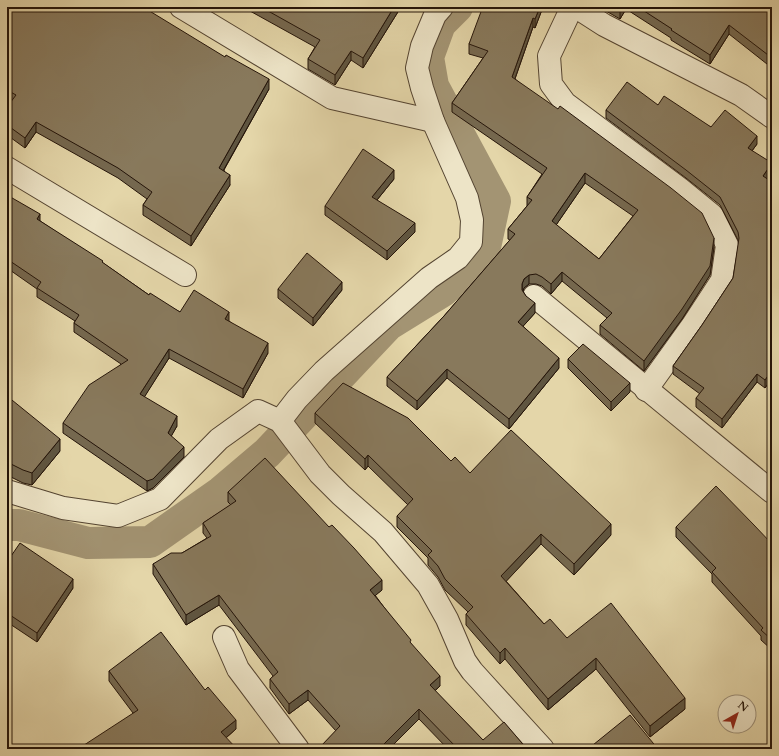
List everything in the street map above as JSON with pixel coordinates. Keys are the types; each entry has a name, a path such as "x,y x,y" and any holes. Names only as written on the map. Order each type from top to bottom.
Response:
{"street":[{"path":"181,7 332,98 433,121"},
{"path":"280,420 297,399 324,371 429,278 458,258 471,242 472,220 467,198 433,121 417,68 422,46 435,15 442,7"},
{"path":"572,7 549,56 551,84 565,103 673,183 712,215 727,246 722,280 692,326 646,390"},
{"path":"576,7 604,24 741,94 772,117"},
{"path":"7,168 185,275"},
{"path":"534,296 646,390 772,492"},
{"path":"7,491 63,508 118,516 160,499 219,439 258,411 280,420 320,474 341,495 383,532 428,585 447,619 465,661 472,671 543,749"},
{"path":"224,637 238,669 298,749"}],"building":[{"path":"7,7 143,7 225,57 226,55 269,79 219,168 230,175 191,236 143,205 152,192 118,168 36,122 25,138 7,125 7,107 16,95 7,90"},
{"path":"261,7 394,7 363,58 351,51 335,75 308,59 320,40"},
{"path":"489,7 540,7 535,19 533,18 512,77 558,109 560,106 671,188 702,213 714,238 710,266 682,309 644,361 600,325 612,313 562,272 551,284 536,274 529,275 524,279 522,290 526,296 535,303 518,322 559,358 509,419 447,369 417,401 387,377 444,316 515,234 508,229 532,200 527,197 547,168 452,103 488,51 469,44 482,9 488,11","holes":["585,173 638,210 599,259 552,221"]},
{"path":"638,7 772,7 772,58 729,25 710,55"},
{"path":"627,82 658,105 664,96 711,127 725,110 757,136 748,148 772,163 763,176 772,182 772,370 765,380 757,374 722,419 696,398 704,388 673,366 733,278 739,238 738,232 720,197 606,110"},
{"path":"363,149 394,170 372,197 415,223 387,251 325,206"},
{"path":"7,195 40,214 37,219 103,261 102,262 149,295 150,293 180,312 194,290 229,312 225,319 268,343 243,389 169,349 140,394 177,416 168,433 184,447 153,479 147,481 63,423 89,385 128,360 74,323 79,315 37,288 41,282 7,259"},
{"path":"307,253 342,282 313,318 278,289"},
{"path":"583,344 630,383 611,402 568,359"},
{"path":"343,383 408,418 451,461 455,457 470,473 511,430 611,524 574,564 541,534 501,576 544,624 550,619 567,638 611,603 685,698 650,726 596,658 548,699 505,648 500,653 466,614 473,607 445,579 438,566 428,555 432,551 397,516 413,499 368,455 365,459 315,413"},
{"path":"7,396 60,439 32,473 7,462"},
{"path":"265,458 329,527 332,525 382,580 370,590 411,640 410,642 440,676 430,685 483,740 504,722 527,749 458,749 419,709 379,749 324,749 321,746 340,726 308,690 289,704 270,679 278,672 219,595 186,615 153,564 171,553 182,553 211,536 203,523 236,501 228,492"},
{"path":"716,486 772,544 772,640 761,630 763,628 712,572 716,568 676,527"},
{"path":"20,543 73,579 37,633 7,613 7,562"},
{"path":"161,632 205,690 208,687 236,720 221,732 237,749 78,749 138,710 109,671"},
{"path":"630,715 658,749 588,749"}],"waterway":[{"path":"7,525 19,525 88,543 150,542 221,492 267,453 388,325 443,291 484,252 495,201 433,86 428,57 440,24 457,7"}]}
